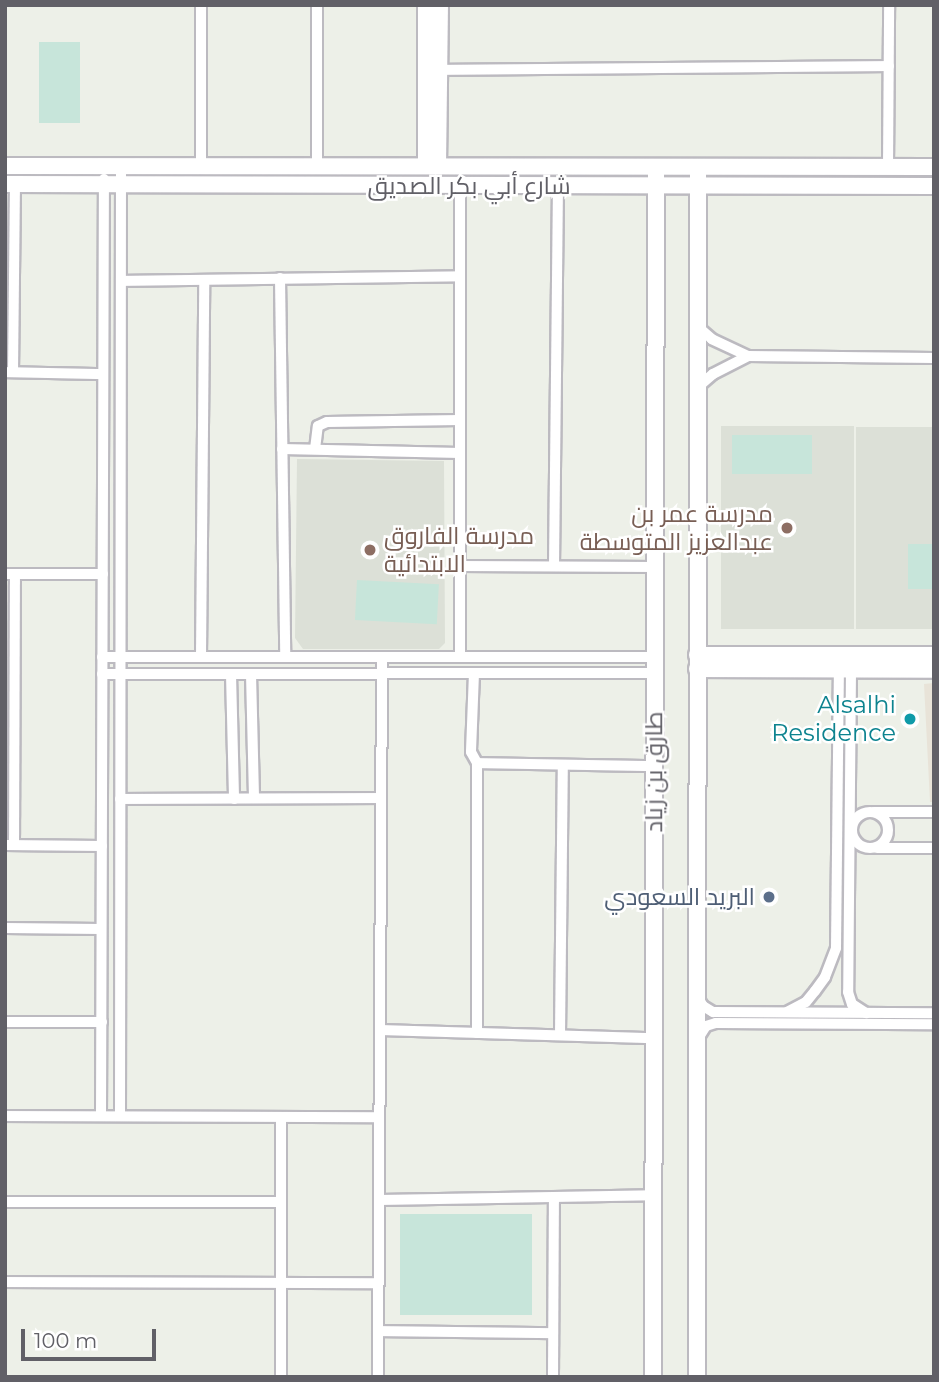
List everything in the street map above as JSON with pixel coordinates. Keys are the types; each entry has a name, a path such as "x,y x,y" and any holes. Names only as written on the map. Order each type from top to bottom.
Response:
{"street":[{"path":"201,5 201,166"},
{"path":"317,5 317,166"},
{"path":"426,5 433,70"},
{"path":"432,166 433,70 440,5"},
{"path":"888,167 889,5"},
{"path":"433,70 889,66"},
{"name":"شارع أبي بكر الصديق","path":"5,166 934,167"},
{"path":"101,1116 104,166"},
{"path":"120,1116 121,166"},
{"name":"طارق بن زياد","path":"653,1377 656,167"},
{"name":"طارق بن زياد","path":"697,1377 698,167"},
{"path":"10,184 9,372 103,374"},
{"name":"شارع أبي بكر الصديق","path":"10,184 934,186"},
{"path":"460,186 460,657"},
{"path":"554,566 558,186"},
{"path":"121,281 460,276"},
{"path":"280,278 285,657"},
{"path":"201,657 204,279"},
{"path":"698,327 712,339 748,356 934,358"},
{"path":"698,387 713,374 748,356"},
{"path":"316,449 318,426 327,422 460,420"},
{"path":"282,449 460,453"},
{"path":"460,566 655,567"},
{"path":"102,846 9,845 10,574 103,574"},
{"path":"698,662 934,655"},
{"path":"102,657 460,657 654,665"},
{"path":"378,1377 382,657"},
{"path":"698,662 845,670 934,670"},
{"path":"102,674 474,673 654,665"},
{"path":"787,1012 806,1002 816,990 825,977 836,947 837,813 845,670"},
{"path":"845,670 852,831 848,992 852,1004 866,1013"},
{"path":"474,673 471,752 477,764 477,1033"},
{"path":"231,674 234,799"},
{"path":"251,674 254,799"},
{"path":"477,764 654,766"},
{"path":"561,1035 563,765"},
{"path":"120,799 381,798"},
{"path":"837,845 868,812 934,812"},
{"path":"868,812 880,815 888,825 887,837 874,849"},
{"path":"837,813 863,847 934,848"},
{"path":"5,928 101,929"},
{"path":"697,996 704,1006 713,1012 934,1013"},
{"path":"5,1022 102,1022"},
{"path":"697,1043 706,1026 716,1023 934,1024"},
{"path":"380,1030 654,1038"},
{"path":"5,1116 379,1117"},
{"path":"281,1117 281,1377"},
{"path":"379,1200 653,1195"},
{"path":"553,1377 554,1197"},
{"path":"5,1202 281,1202"},
{"path":"5,1282 378,1283"},
{"path":"378,1331 553,1333"}],"shaded area":[{"path":"39,42 80,42 80,123 39,123"},
{"name":"مدرسة عمر بن عبدالعزيز المتوسطة","path":"721,426 854,426 854,629 721,629"},
{"path":"856,427 934,427 934,629 856,629"},
{"path":"732,435 812,435 812,474 732,474"},
{"name":"مدرسة الفاروق الابتدائية","path":"297,459 444,461 445,643 439,649 303,649 295,638"},
{"path":"908,544 934,544 934,589 908,589"},
{"path":"357,580 439,584 437,624 355,620"},
{"path":"934,683 934,802 930,802 924,684"},
{"path":"400,1214 532,1214 532,1315 400,1315"}],"place":[{"name":"مدرسة عمر بن عبدالعزيز المتوسطة","path":"787,528"},
{"name":"مدرسة الفاروق الابتدائية","path":"370,550"},
{"name":"Alsalhi Residence","path":"910,719"},
{"name":"البريد السعودي","path":"769,897"}]}
